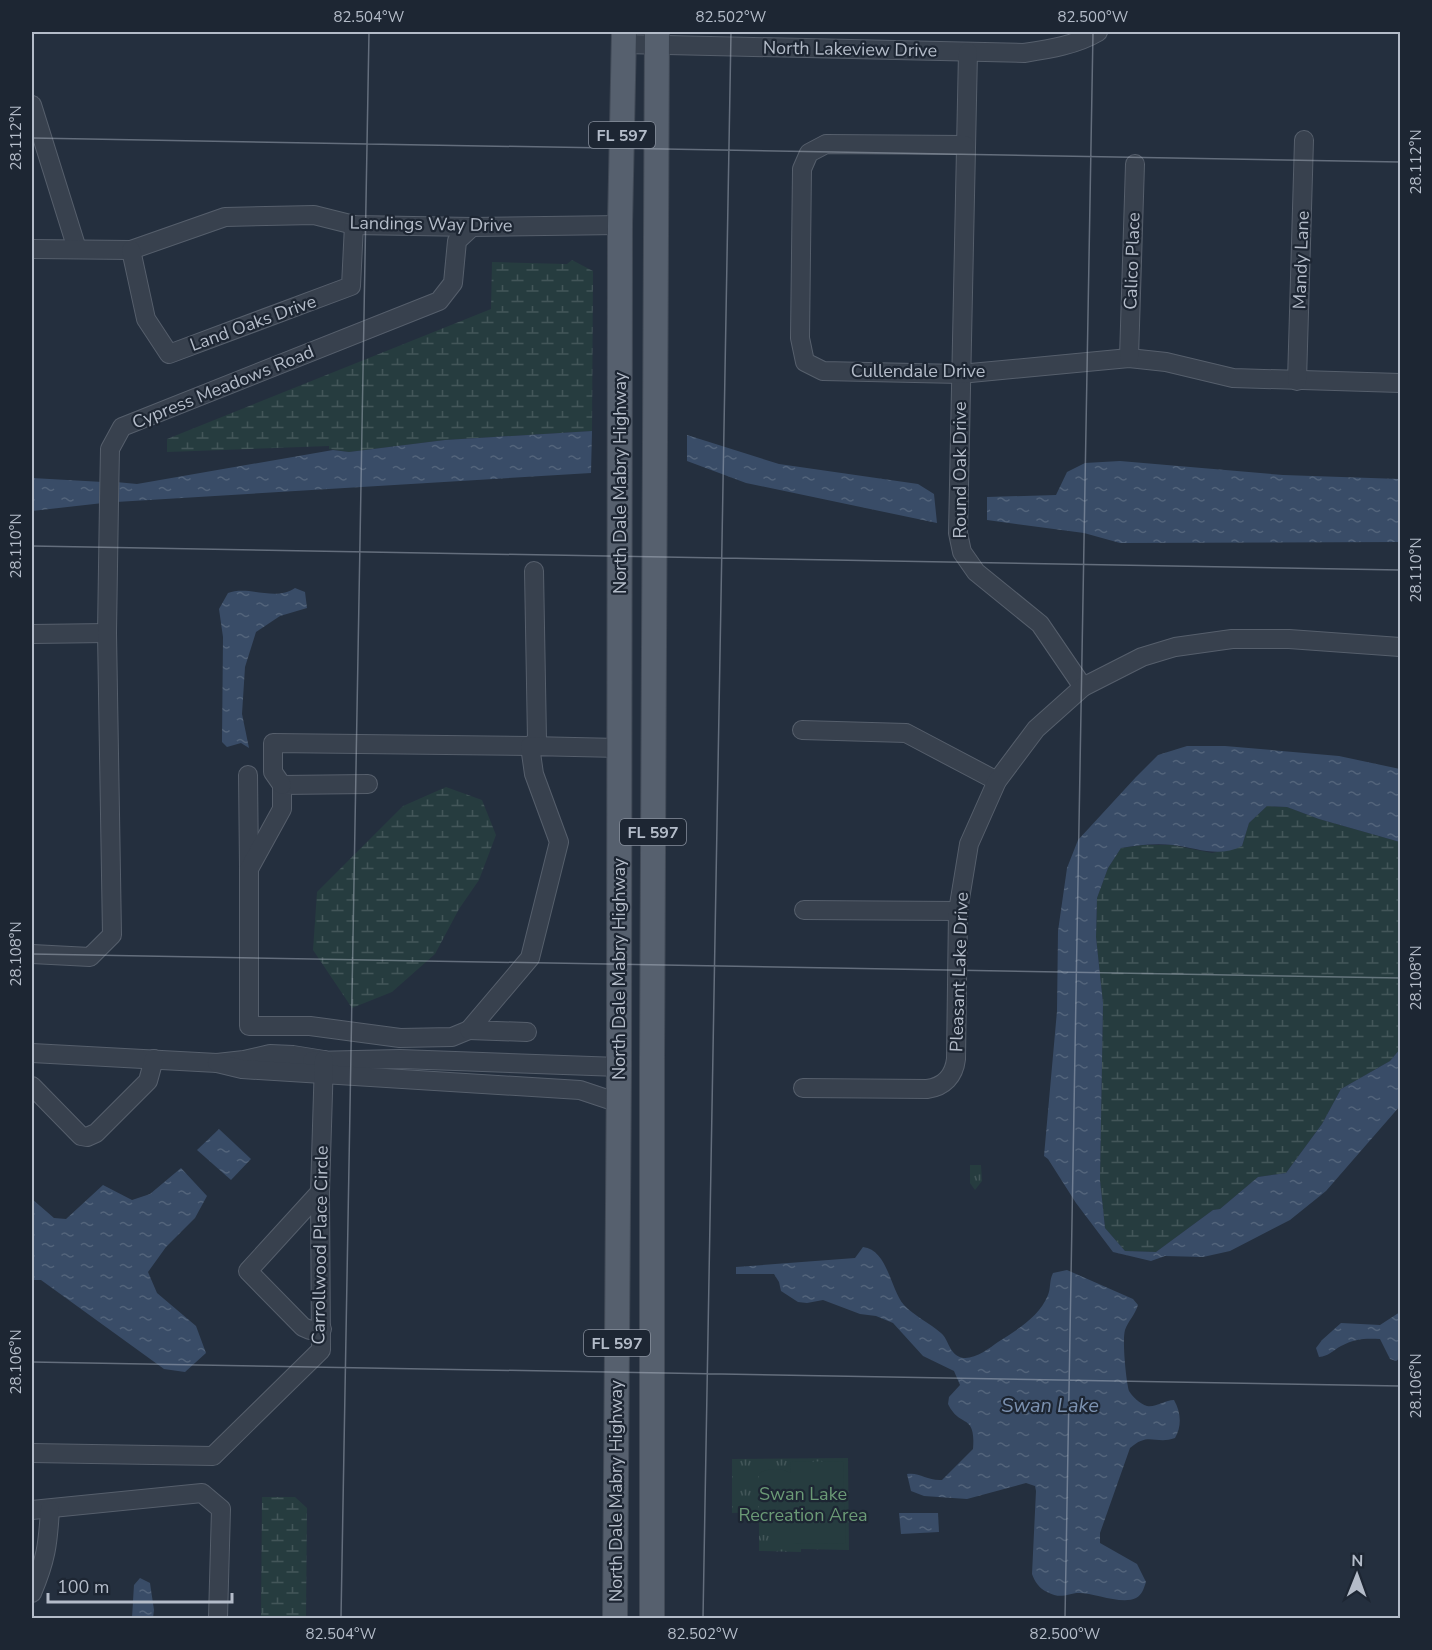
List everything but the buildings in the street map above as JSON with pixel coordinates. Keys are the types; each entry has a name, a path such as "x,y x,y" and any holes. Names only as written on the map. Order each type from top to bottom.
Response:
{"main road":[{"name":"North Dale Mabry Highway","path":"615,1618 619,1103 620,225 624,38"},
{"name":"North Dale Mabry Highway","path":"652,1618 657,39"},
{"path":"620,225 634,233 639,242 642,262 640,469 655,519"},
{"path":"619,1067 635,1101 637,1120 639,1359 640,1371 652,1411"}],"street":[{"name":"North Lakeview Drive","path":"624,38 1024,53 1054,49 1098,32"},
{"name":"Round Oak Drive","path":"968,52 958,533 962,552 976,573 1040,624 1083,687"},
{"path":"32,105 77,249"},
{"name":"Mandy Lane","path":"1297,381 1304,140"},
{"name":"Cullendale Drive","path":"965,146 826,144 809,153 802,169 800,338 805,362 823,371 960,374 1129,358 1166,362 1233,378 1401,383"},
{"name":"Calico Place","path":"1129,358 1135,164"},
{"name":"Landings Way Drive","path":"32,249 131,250 225,217 314,215 354,225 472,227 620,225"},
{"name":"Land Oaks Drive","path":"131,250 146,319 170,354 351,286 354,225"},
{"name":"Cypress Meadows Road","path":"32,954 90,957 112,935 107,633 110,449 122,427 439,301 453,283 457,242 472,227"},
{"path":"530,746 537,740 534,571"},
{"path":"32,634 107,633"},
{"name":"Pleasant Lake Drive","path":"803,1088 927,1089 938,1087 949,1079 956,1059 958,912 969,844 997,781 1036,729 1083,687 1142,657 1175,647 1232,639 1289,639 1401,647"},
{"path":"802,730 906,733 997,781"},
{"path":"249,869 282,809 282,785 273,772 273,743 619,748"},
{"path":"469,1030 530,958 559,842 534,774 530,746"},
{"path":"248,775 249,1026 310,1026 400,1038 452,1037 469,1030 527,1032"},
{"path":"282,785 368,784"},
{"path":"804,910 958,912"},
{"path":"400,1038 402,1077"},
{"path":"32,1053 217,1063 242,1069 324,1067 400,1059 619,1067"},
{"path":"217,1063 270,1054 292,1055 324,1067 402,1077 580,1090 619,1103"},
{"path":"32,1086 81,1136 87,1137 96,1132 148,1081 154,1059"},
{"path":"501,1083 502,1063"},
{"name":"Carrollwood Place Circle","path":"32,1453 213,1455 321,1350 320,1192 324,1067"},
{"path":"320,1192 248,1272 303,1327 310,1330 322,1329"},
{"path":"32,1510 202,1493 222,1509 218,1618"},
{"path":"32,1593 47,1551 50,1509"}],"green space":[{"path":"572,260 593,271 592,431 445,440 349,452 329,449 329,446 167,452 167,439 491,309 492,262 567,264"},
{"path":"446,787 482,800 496,835 479,880 459,909 435,954 392,992 352,1008 313,950 317,892 403,806"},
{"path":"1267,806 1287,807 1319,819 1400,842 1400,1049 1390,1061 1341,1089 1322,1124 1286,1173 1258,1177 1220,1209 1213,1210 1156,1252 1125,1251 1105,1228 1100,1180 1103,1003 1096,937 1097,898 1108,868 1121,848 1172,845 1212,853 1242,846 1249,823"},
{"path":"970,1165 981,1165 982,1181 975,1190 970,1183"},
{"name":"Swan Lake Recreation Area","path":"848,1458 849,1550 759,1551 759,1512 732,1513 732,1459"},
{"name":"Swan Lake Recreation Area","path":"843,1461 846,1544 792,1543 792,1535 759,1535 759,1474 774,1469 790,1473 791,1462"},
{"path":"262,1497 295,1497 307,1508 306,1618 261,1618"}],"water":[{"path":"592,431 591,473 116,502 116,482 137,484 333,450 349,452 445,440"},
{"path":"687,435 779,464 918,484 934,494 937,523 746,483 687,461"},
{"path":"1120,461 1283,475 1400,479 1400,542 1120,543 1084,533 987,520 987,497 1056,495 1067,472 1085,463"},
{"path":"32,478 103,482 103,503 32,511"},
{"path":"295,588 305,592 307,608 280,616 256,632 245,667 242,714 249,748 241,743 227,747 222,742 223,637 219,609 228,593 245,591 279,594"},
{"path":"1187,746 1225,746 1339,756 1400,769 1400,842 1319,819 1287,807 1267,806 1249,823 1242,846 1233,850 1216,852 1160,844 1121,848 1108,868 1097,898 1096,937 1103,1003 1100,1180 1105,1228 1125,1251 1156,1252 1213,1210 1220,1209 1258,1177 1286,1173 1322,1124 1341,1089 1390,1061 1400,1049 1400,1106 1326,1191 1290,1220 1230,1251 1203,1257 1165,1256 1151,1261 1113,1252 1044,1156 1057,1011 1058,931 1067,868 1078,840 1158,755"},
{"path":"219,1129 251,1159 231,1180 197,1150"},
{"path":"181,1168 207,1196 195,1218 166,1247 148,1272 157,1293 196,1326 206,1353 185,1372 164,1369 41,1280 32,1280 32,1199 54,1218 66,1219 103,1185 132,1200 150,1194"},
{"name":"Swan Lake","path":"863,1247 878,1255 883,1262 904,1305 941,1333 953,1352 964,1358 982,1353 1020,1328 1033,1316 1048,1295 1053,1273 1067,1270 1133,1299 1138,1305 1124,1335 1129,1391 1136,1400 1147,1406 1174,1400 1180,1419 1175,1438 1142,1440 1130,1448 1100,1533 1100,1543 1137,1564 1146,1582 1138,1597 1123,1600 1079,1593 1057,1596 1040,1587 1032,1574 1035,1486 1026,1483 967,1499 924,1496 911,1491 907,1474 942,1480 973,1449 970,1425 957,1416 948,1404 949,1397 960,1385 954,1371 923,1356 893,1323 823,1300 798,1302 781,1291 774,1274 736,1274 736,1267 855,1258"},
{"path":"1400,1312 1400,1358 1396,1361 1390,1359 1380,1339 1355,1340 1319,1357 1316,1348 1341,1323 1380,1325"},
{"path":"899,1513 938,1513 939,1532 901,1534"},
{"path":"140,1578 150,1583 153,1618 132,1618 134,1585"}]}
